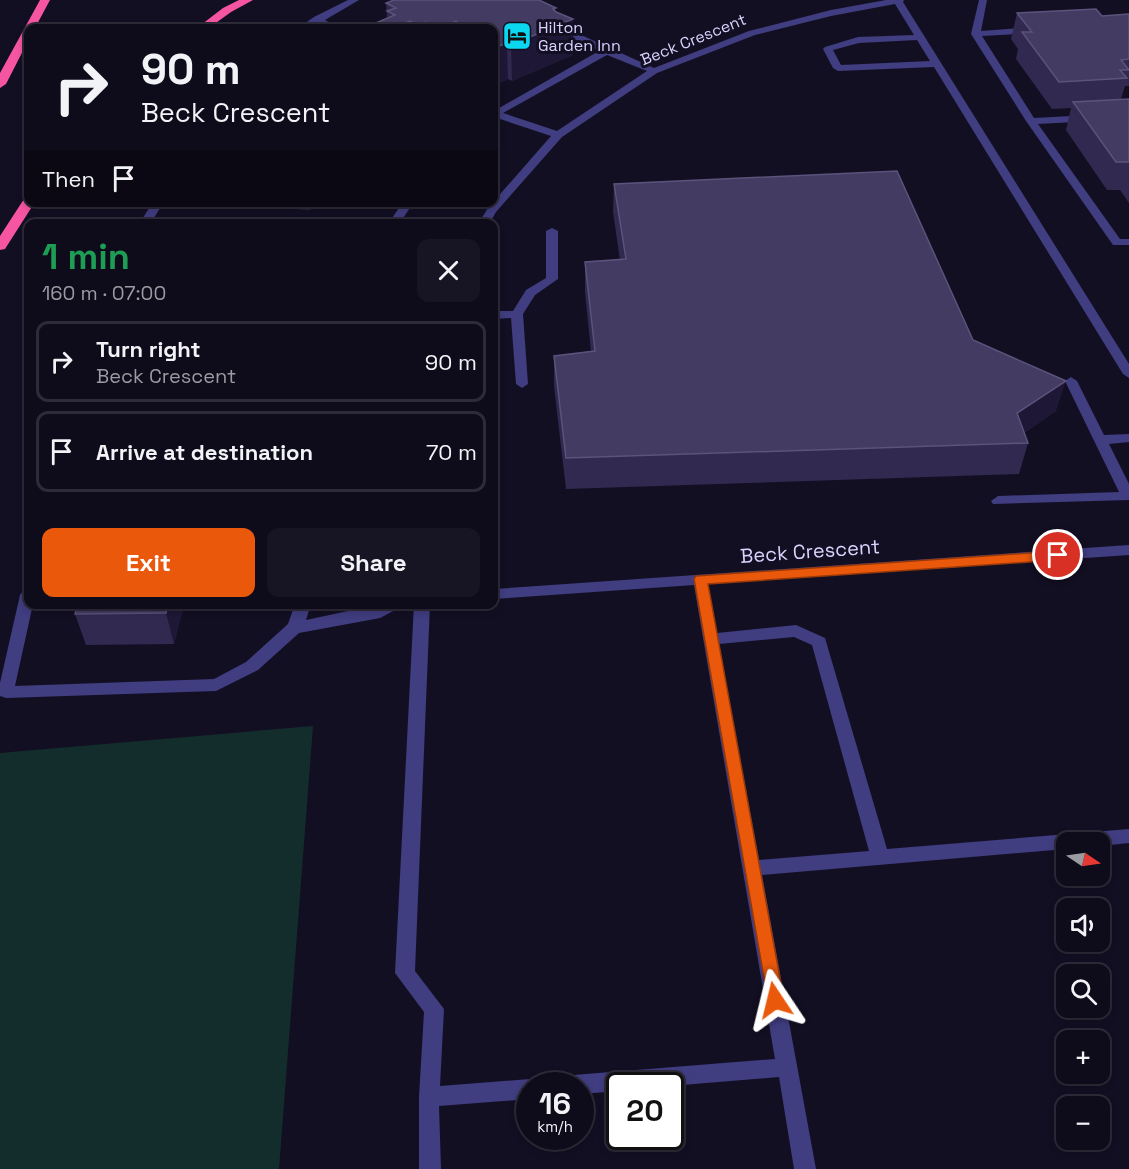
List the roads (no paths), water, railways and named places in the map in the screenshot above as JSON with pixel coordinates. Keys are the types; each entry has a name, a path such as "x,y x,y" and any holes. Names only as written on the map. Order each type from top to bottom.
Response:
{"highway":[{"path":"32,24 45,0"},
{"path":"208,24 227,10 248,0"},
{"path":"0,84 24,39"},
{"path":"0,246 26,207"}],"street":[{"path":"309,24 355,0"},
{"path":"898,0 1129,374"},
{"name":"Beck Crescent","path":"498,203 558,135 654,71 752,33 831,13 898,0"},
{"path":"983,0 976,34 1031,121 1117,243 1129,242"},
{"path":"317,19 328,24"},
{"path":"542,20 654,71"},
{"path":"976,34 1047,30"},
{"path":"920,38 858,40 828,49 838,68 936,64"},
{"path":"498,112 606,51"},
{"path":"498,115 558,135"},
{"path":"1031,121 1129,116"},
{"path":"522,384 517,314 530,293 552,279 552,231"},
{"path":"498,315 517,314"},
{"path":"998,501 1128,496 1071,381"},
{"path":"1100,440 1129,438"},
{"name":"Beck Crescent","path":"498,594 1129,550"},
{"path":"700,579 805,1169"},
{"path":"25,609 6,692 216,685 252,666 294,628 302,609"},
{"path":"294,628 380,612 385,609"},
{"path":"422,609 405,973 434,1009 429,1097 430,1169"},
{"path":"711,639 796,631 819,642 880,857"},
{"path":"752,868 1129,836"},
{"path":"594,1083 787,1067"},
{"path":"429,1097 516,1090"}],"place":[{"name":"Hilton Garden Inn","path":"517,36"}]}
